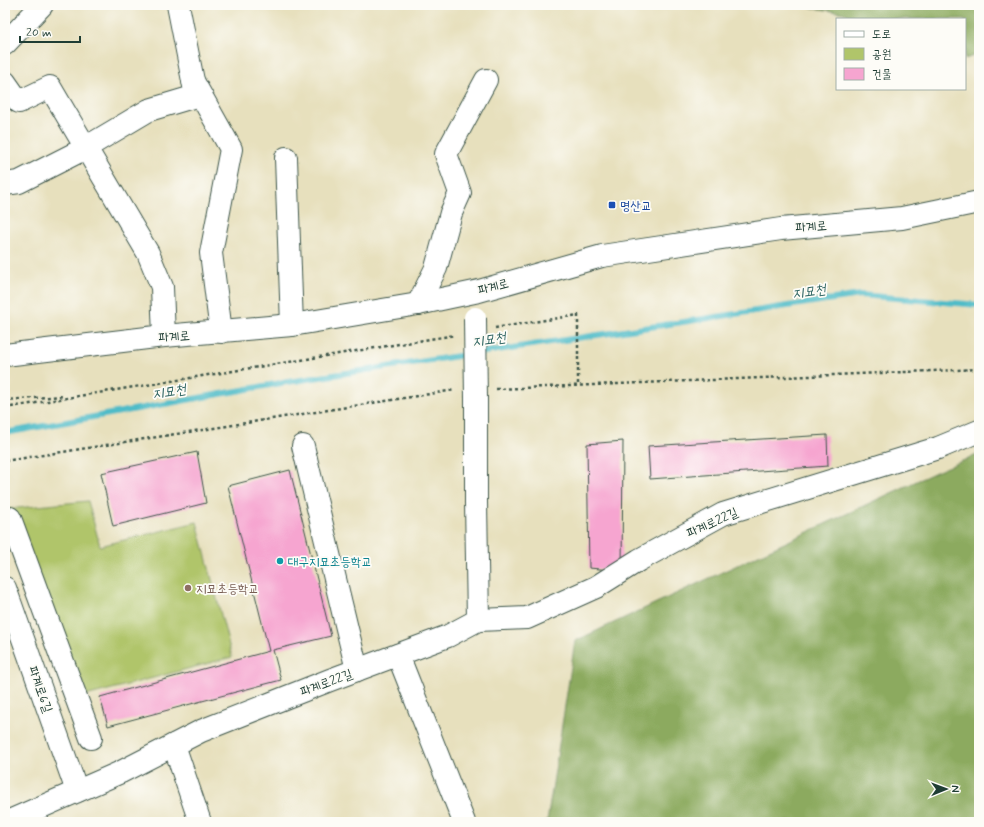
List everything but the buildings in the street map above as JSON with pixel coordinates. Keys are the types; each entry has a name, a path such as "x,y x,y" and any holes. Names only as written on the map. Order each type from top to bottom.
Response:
{"street":[{"path":"5,44 42,5"},
{"path":"5,184 19,182 80,151 149,110 196,96 178,5"},
{"path":"418,304 436,268 451,213 460,193 446,154 486,80"},
{"path":"193,81 231,149 212,253 221,332"},
{"path":"5,82 12,106 50,88 148,253 162,287 164,336"},
{"path":"286,158 292,325"},
{"name":"파계로","path":"5,355 164,336 292,325 418,304 479,291 602,256 782,229 902,218 979,202"},
{"path":"478,620 476,400 483,324 479,291"},
{"name":"파계로22길","path":"7,822 121,772 201,731 448,636 478,620 526,618 596,587 639,560 723,514 938,448 979,431"},
{"path":"303,446 357,670"},
{"path":"5,519 10,518 91,738"},
{"name":"파계로6길","path":"5,588 77,791"},
{"path":"398,655 464,822"},
{"path":"174,744 200,822"}],"path":[{"path":"483,324 578,315 578,385"},
{"path":"5,408 460,334"},
{"path":"5,400 80,396"}],"green space":[{"path":"797,5 979,5 979,54 966,59 966,18 856,18 844,13"},
{"path":"979,454 979,822 547,822 575,641 936,472"},
{"path":"88,501 100,546 197,522 232,657 78,698 7,509"}],"waterway":[{"name":"지묘천","path":"5,433 281,383 860,295 979,305"}],"place":[{"name":"명산교","path":"612,205"},
{"name":"대구지묘초등학교","path":"280,561"},
{"name":"지묘초등학교","path":"188,588"}]}
